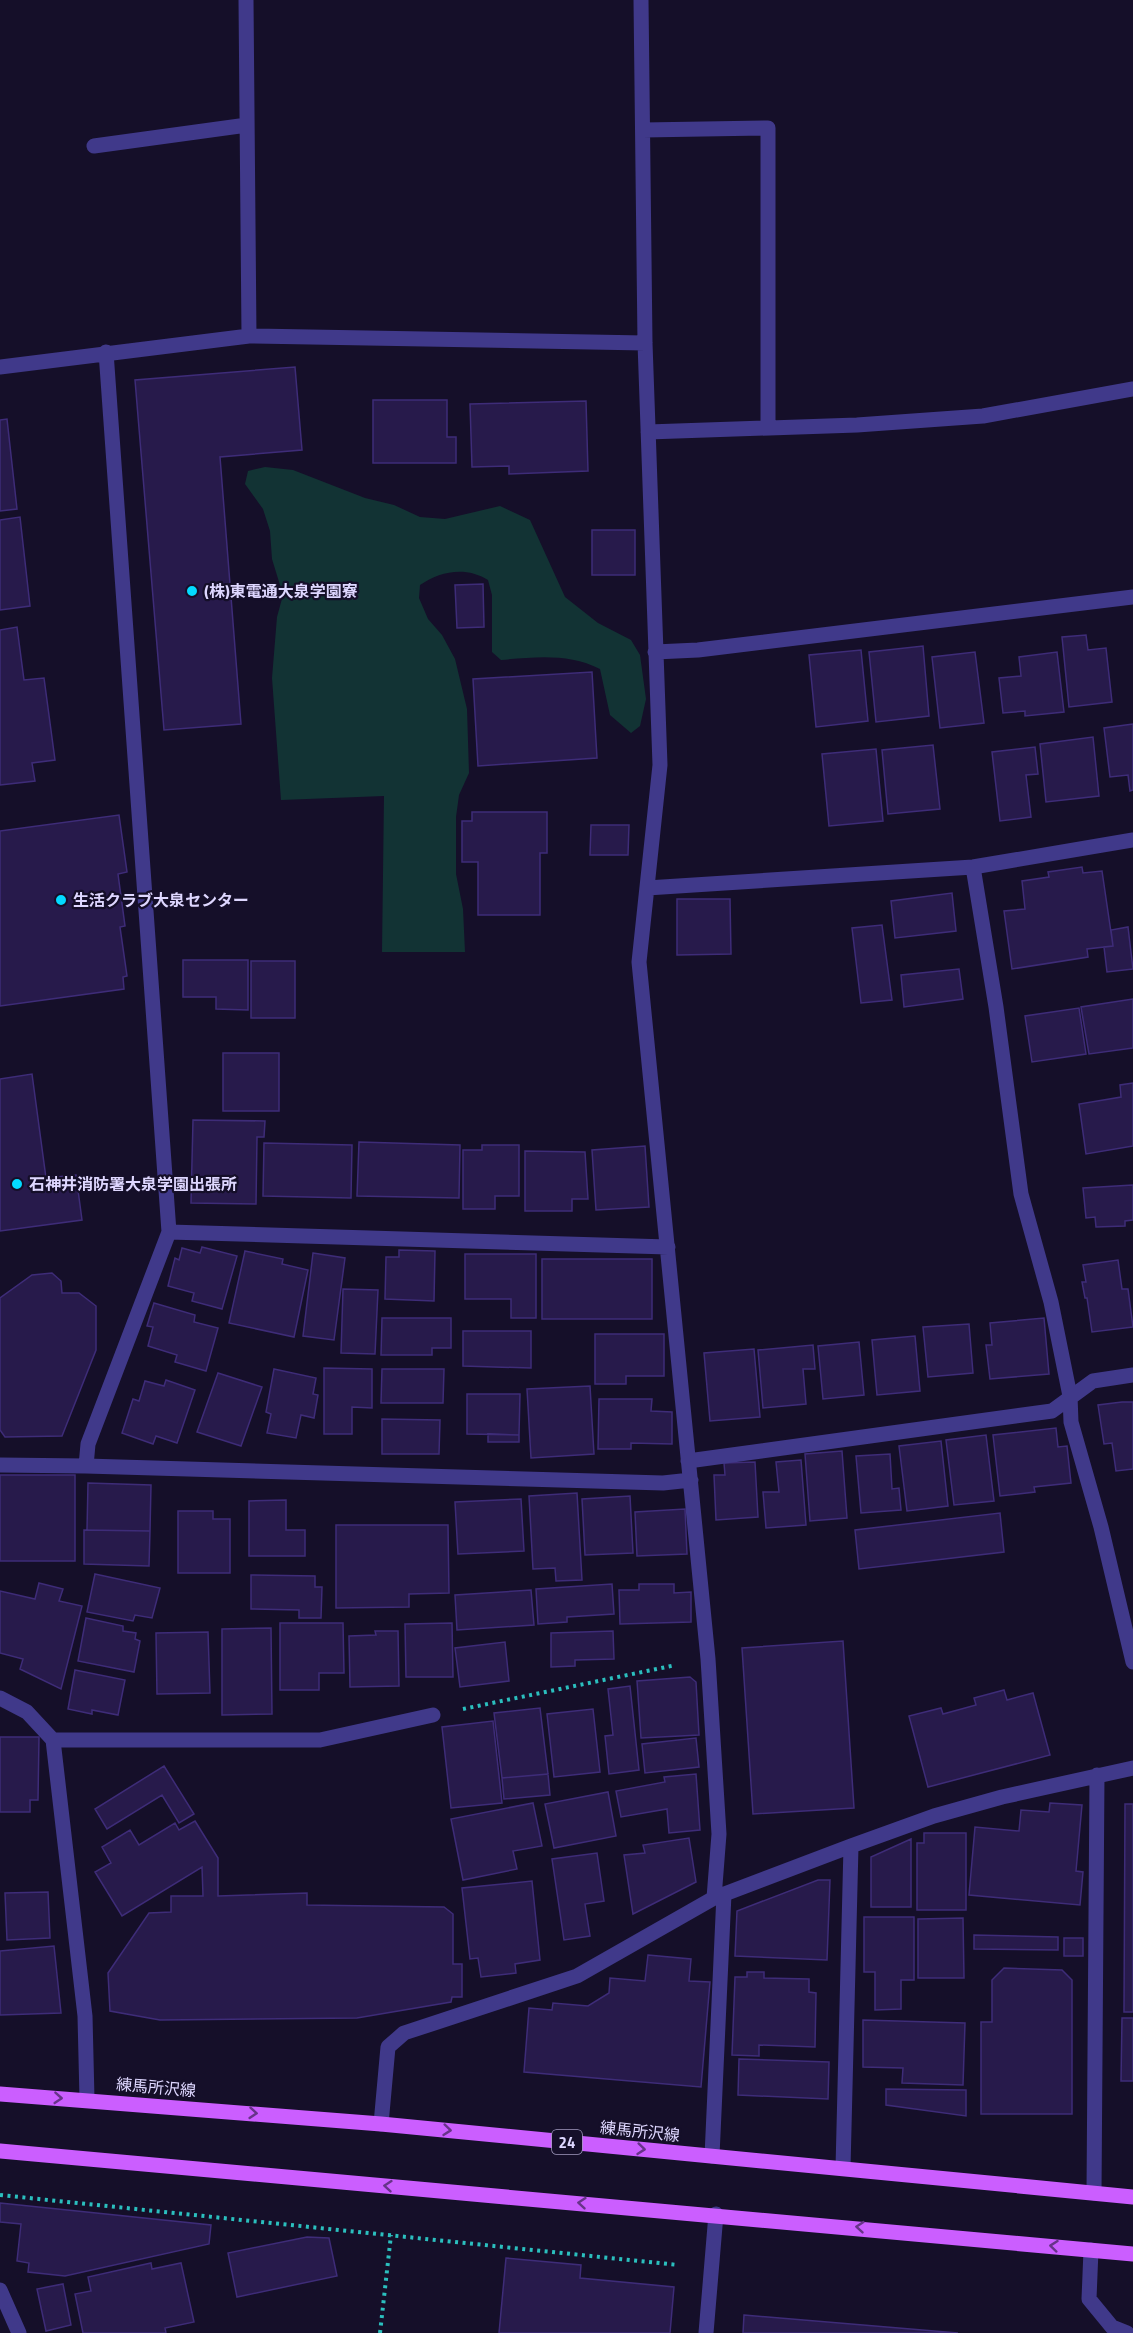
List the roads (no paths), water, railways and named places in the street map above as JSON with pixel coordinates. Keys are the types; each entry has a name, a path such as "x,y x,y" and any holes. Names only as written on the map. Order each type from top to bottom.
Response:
{"main road":[{"name":"練馬所沢線","path":"0,2094 87,2099 381,2124 1133,2197"},
{"path":"0,2151 716,2214 1133,2254"}],"street":[{"path":"246,0 249,336"},
{"path":"640,0 645,343 660,765 639,962 708,1659 719,1834 712,2156"},
{"path":"94,146 247,125"},
{"path":"643,130 768,128 768,428"},
{"path":"0,367 249,336 645,343"},
{"path":"86,1466 88,1444 169,1232 106,352"},
{"path":"648,432 982,416 1133,389"},
{"path":"655,652 698,650 1133,597"},
{"path":"647,888 973,867 1133,840"},
{"path":"973,867 996,1007 1021,1194 1051,1302 1070,1396 1071,1422 1126,1596 1133,1662"},
{"path":"169,1232 668,1247"},
{"path":"688,1461 1052,1411 1093,1381 1133,1375"},
{"path":"0,1465 663,1484 691,1480"},
{"path":"0,1698 27,1712 53,1740 85,2016 87,2099"},
{"path":"53,1740 320,1740 433,1715"},
{"path":"381,2124 388,2047 404,2033 577,1976 719,1896 851,1846 934,1816 1133,1768"},
{"path":"1094,2193 1097,1775"},
{"path":"843,2168 851,1846"},
{"path":"706,2333 716,2214"},
{"path":"1090,2250 1089,2299 1112,2326 1127,2333"},
{"path":"0,2290 19,2333"}],"place":[{"name":"(株)東電通大泉学園寮","path":"192,591"},
{"name":"生活クラブ大泉センター","path":"61,900"},
{"name":"石神井消防署大泉学園出張所","path":"17,1184"}]}
